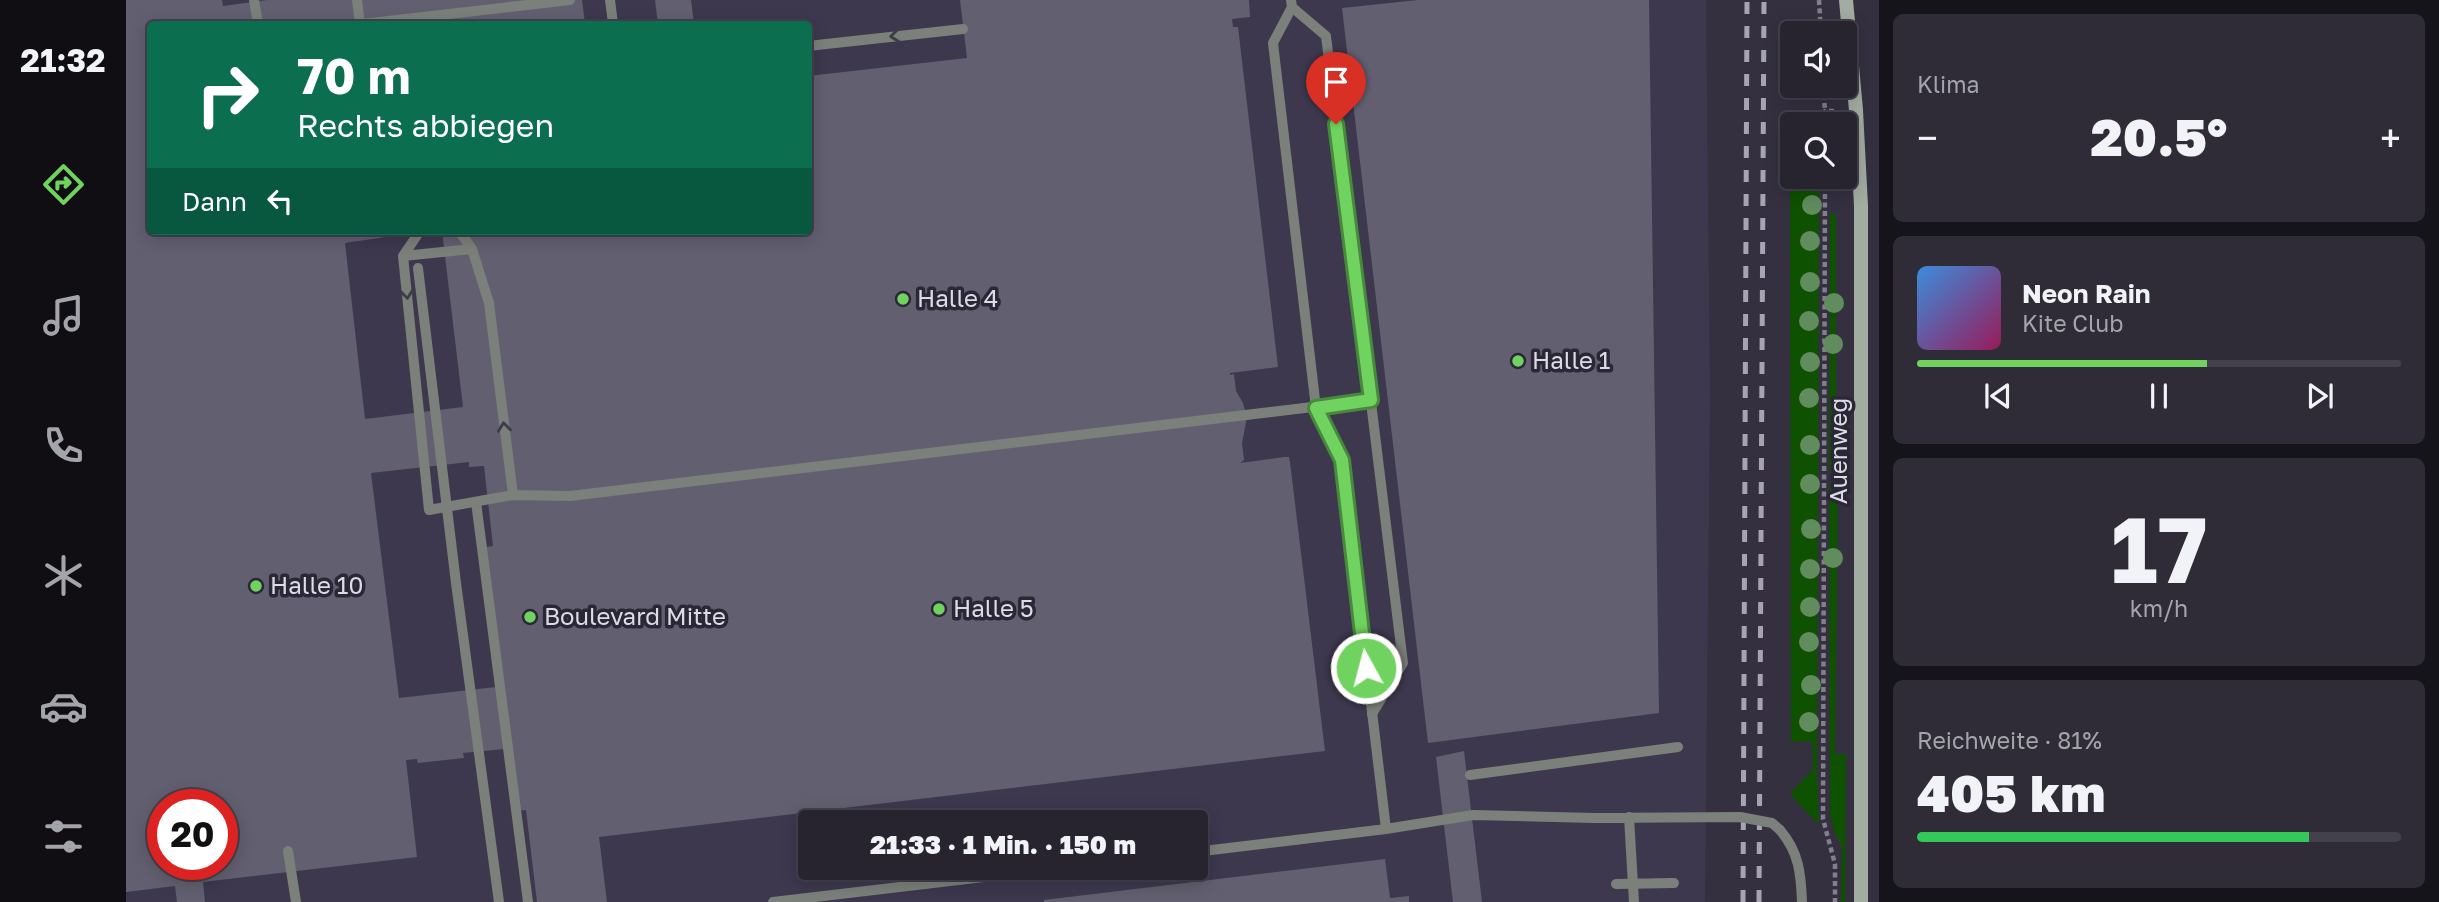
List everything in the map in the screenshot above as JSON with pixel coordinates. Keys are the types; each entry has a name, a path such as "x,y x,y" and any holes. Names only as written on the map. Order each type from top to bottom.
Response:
{"street":[{"name":"Auenweg","path":"1846,0 1861,206 1861,902"}],"lane":[{"path":"254,0 258,21"},
{"path":"356,0 360,21"},
{"path":"387,21 569,0"},
{"path":"610,0 613,21"},
{"path":"1292,3 1326,36 1403,663 1372,714"},
{"path":"1208,851 1386,830 1342,460 1316,408 1273,43 1292,3"},
{"path":"1292,3 1273,43 1316,408 1342,460 1386,829"},
{"path":"812,46 963,29"},
{"path":"417,235 403,256 429,510 513,495 570,496 1371,400"},
{"path":"462,235 472,249 489,303 513,495"},
{"path":"403,256 472,249"},
{"path":"418,268 456,583 499,902"},
{"path":"475,502 528,902"},
{"path":"1471,775 1678,747"},
{"path":"1208,850 1386,829 1473,815 1740,817 1772,823 1791,842 1801,876 1802,902"},
{"path":"1629,817 1634,902"},
{"path":"288,851 296,902"},
{"path":"772,902 958,880"},
{"path":"1616,884 1674,883"}],"path":[{"path":"1819,0 1820,21"},
{"path":"1824,98 1825,111"},
{"path":"1825,189 1823,819 1835,864 1835,902"}],"shaded area":[{"path":"126,0 1706,0 1710,397 1705,902 126,902"}],"green space":[{"path":"1790,189 1819,189 1819,825 1790,794 1813,769 1812,741 1791,742"},
{"path":"1830,214 1836,214 1836,471 1829,471"},
{"path":"1829,485 1838,485 1835,754 1846,754 1845,902 1841,902 1842,847 1834,831 1830,813"}],"building":[{"path":"126,0 222,0 223,6 267,0 582,0 585,21 147,21 147,235 400,235 345,243 365,419 463,407 442,235 812,235 812,76 967,58 960,0 1249,0 1250,17 1232,19 1233,27 1238,27 1278,367 1230,373 1230,375 1234,374 1236,391 1247,417 1242,443 1244,460 1240,463 1289,457 1325,751 827,810 798,810 798,813 599,837 607,902 537,902 526,810 514,811 504,749 463,753 464,758 418,763 417,759 406,760 417,857 238,878 238,789 147,789 147,880 220,880 203,882 205,902 177,902 175,886 126,892","holes":["469,462 469,467 484,466 493,546 479,548 496,687 399,698 371,473"]},
{"path":"655,0 691,0 694,21 658,21"},
{"name":"Halle 1","path":"1418,0 1649,0 1659,713 1428,743 1342,8"},
{"path":"1464,751 1482,902 1453,902 1436,757"},
{"path":"1385,859 1390,898 1409,896 1409,902 1044,902 1044,900"}],"railway":[{"path":"1743,902 1747,0"},
{"path":"1759,902 1764,0"}],"place":[{"name":"Halle 4","path":"903,299"},
{"name":"Halle 1","path":"1518,361"},
{"name":"Halle 10","path":"256,586"},
{"name":"Halle 5","path":"939,609"},
{"name":"Boulevard Mitte","path":"530,617"}],"route":[{"path":"1336,124 1371,400 1316,408 1342,460 1366,668"}]}
